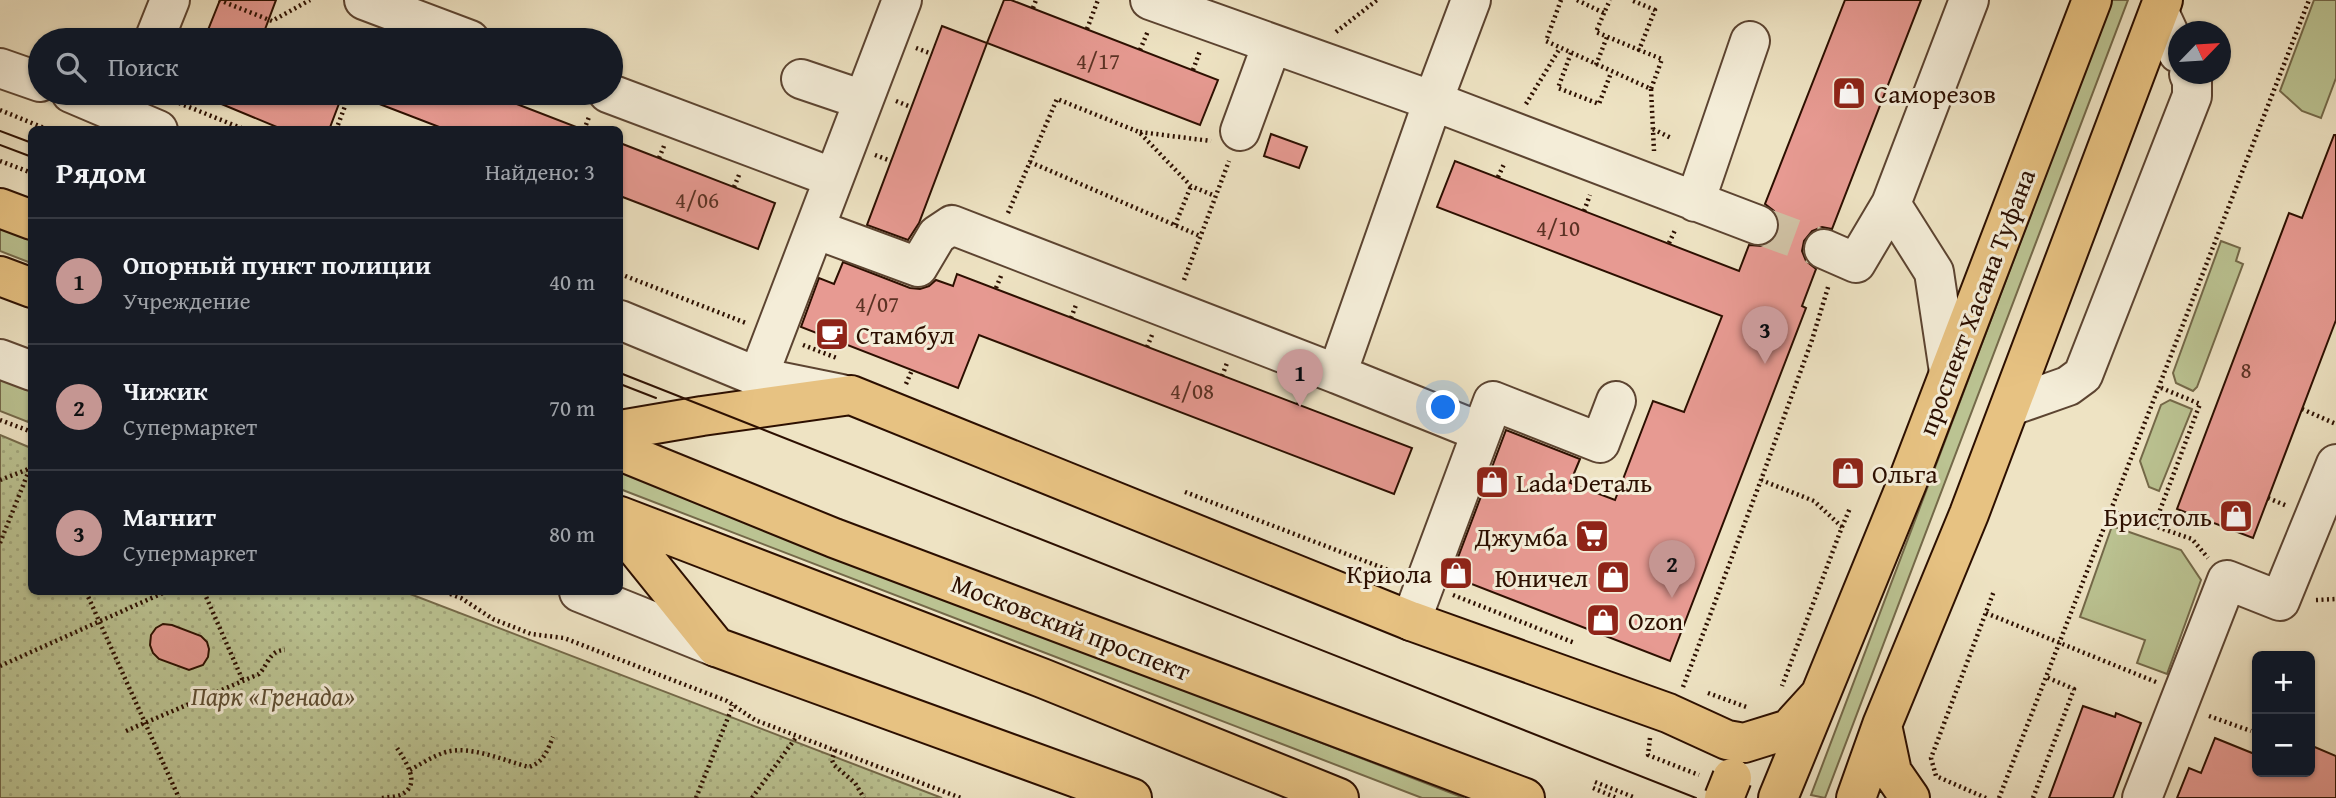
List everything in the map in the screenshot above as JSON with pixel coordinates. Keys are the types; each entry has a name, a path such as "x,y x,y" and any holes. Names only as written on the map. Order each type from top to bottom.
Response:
{"main road":[{"name":"проспект Хасана Туфана","path":"1779,797 1907,483 2092,0"},
{"path":"1856,798 1882,725 2011,406 2161,6"},
{"path":"0,208 28,218"},
{"path":"0,276 28,286"},
{"path":"623,429 702,415 850,395 1411,621 1668,713 1727,740 1744,743 1789,729 1818,697"},
{"name":"Московский проспект","path":"623,452 834,538 1525,798"},
{"path":"623,517 1042,678 1339,798"},
{"path":"623,532 716,648 1132,798"},
{"path":"1882,725 1892,772 1910,798"},
{"path":"1727,740 1734,756 1728,788"}],"street":[{"path":"159,28 170,0"},
{"path":"364,0 438,28"},
{"path":"758,377 902,0"},
{"path":"1150,0 1212,11 1289,50 1433,101 1758,225"},
{"path":"1337,374 1471,0"},
{"path":"1824,249 1856,263 1891,204 1969,0"},
{"path":"2161,6 2168,24"},
{"path":"1695,202 1750,41"},
{"path":"1237,139 1289,50"},
{"path":"0,68 28,78"},
{"path":"801,79 863,100"},
{"path":"2011,406 2068,386 2083,375 2192,96 2192,84"},
{"path":"623,99 834,178"},
{"path":"125,105 148,110"},
{"path":"1891,204 1934,272 1949,372"},
{"path":"815,229 918,267 937,235 952,225 1337,374 1491,427"},
{"path":"623,321 758,377 850,395"},
{"path":"0,359 28,370"},
{"path":"1411,621 1491,427 1493,401 1575,439 1600,443 1616,401"},
{"path":"2142,798 2227,580 2280,601 2310,538 2336,464"},
{"path":"586,595 716,648"}],"path":[{"path":"219,0 272,21 310,0"},
{"path":"1033,8 1036,0"},
{"path":"1087,29 1098,0"},
{"path":"1289,50 1377,0"},
{"path":"1561,0 1545,41 1651,89"},
{"path":"1577,0 1604,13"},
{"path":"1610,0 1596,32 1662,59 1651,89 1654,164 1647,183"},
{"path":"1631,0 1655,10 1639,50"},
{"path":"1999,798 2309,0"},
{"path":"1596,65 1607,37"},
{"path":"1510,131 1560,48"},
{"path":"1571,53 1558,88 1599,104 1611,72"},
{"path":"995,242 1058,99 1139,132 1213,141 1237,139 1172,310"},
{"path":"338,126 345,105"},
{"path":"0,110 40,126"},
{"path":"148,110 226,126"},
{"path":"1653,129 1671,138"},
{"path":"1139,132 1191,187 1215,196"},
{"path":"0,161 28,172"},
{"path":"1030,162 1200,236"},
{"path":"1175,225 1191,187"},
{"path":"1694,688 1684,684 1812,340"},
{"path":"906,384 912,370"},
{"path":"2154,526 2200,404 2159,387"},
{"path":"2302,409 2336,424"},
{"path":"0,420 28,430"},
{"path":"0,480 28,468"},
{"path":"0,543 28,474"},
{"path":"1761,480 1814,501 1842,527"},
{"path":"1780,690 1850,508"},
{"path":"2110,511 2192,539 2227,580"},
{"path":"1986,798 1936,776 1931,758 1994,591"},
{"path":"87,595 179,798"},
{"path":"0,666 158,595"},
{"path":"205,595 243,681"},
{"path":"453,595 493,620 531,634 564,638 733,705 755,720 961,798"},
{"path":"1986,613 2059,643 2251,731"},
{"path":"126,731 243,681 262,671 276,651 285,650"},
{"path":"2032,798 2074,689 2046,677"},
{"path":"1704,692 1754,709"},
{"path":"696,798 733,705"},
{"path":"752,798 768,780 797,736"},
{"path":"410,770 437,756 457,751 529,767 538,764 544,757 553,737"},
{"path":"382,798 403,794 409,788 410,770 397,748"},
{"path":"835,750 832,760 834,765 855,783 864,798"},
{"path":"1648,755 1695,774"},
{"path":"1595,782 1636,798"},
{"path":"1593,788 1617,798"}],"green space":[{"path":"2112,0 2128,0 1825,798 1811,795"},
{"path":"2314,0 2336,0 2336,78 2321,118 2302,111 2280,91"},
{"path":"0,225 28,236 28,262 0,251"},
{"path":"2221,241 2240,248 2236,261 2243,264 2197,387 2193,391 2176,383 2173,373"},
{"path":"0,367 28,378 28,422 0,411"},
{"path":"2170,400 2192,409 2159,491 2149,487 2140,461 2161,405"},
{"name":"Парк «Гренада»","path":"0,435 28,447 28,595 413,595 942,798 0,798"},
{"path":"623,466 1464,798 1422,798 623,490"},
{"path":"2112,526 2181,550 2201,580 2167,674 2137,663 2145,640 2080,617"}],"building":[{"path":"220,0 276,0 266,28 209,28"},
{"path":"1004,0 1011,0 1218,80 1200,125 987,43"},
{"path":"1845,0 1921,0 1832,229 1822,227 1812,231 1804,241 1802,251 1806,261 1816,269 1802,306 1806,308 1670,661 1451,576 1506,430 1580,459 1570,483 1615,500 1653,401 1684,412 1722,316 1437,207 1455,161 1739,271 1749,245 1762,246 1772,241 1778,233 1779,221 1774,211 1765,204"},
{"path":"942,26 987,43 919,223 908,240 867,225"},
{"path":"224,105 338,105 331,126 274,126"},
{"path":"382,105 519,105 574,126 437,126"},
{"path":"1271,134 1307,147 1299,168 1264,156"},
{"path":"2334,135 2336,320 2253,538 2177,509 2289,213 2302,218"},
{"path":"623,144 775,203 758,249 623,197"},
{"path":"843,262 910,288 920,289 936,280 953,286 957,274 1412,448 1394,494 979,335 958,388 801,327 819,278 834,284"},
{"path":"163,624 201,636 207,642 208,657 203,665 189,670 159,659 153,653 151,635"},
{"path":"2083,706 2115,717 2116,713 2141,723 2113,798 2049,798"},
{"path":"2215,738 2252,753 2252,777 2315,777 2315,747 2336,756 2336,798 2177,798 2189,768 2201,773"}],"tunnel":[{"path":"1758,225 1824,249"}],"tram line":[{"path":"0,131 28,142"},
{"path":"0,145 28,156"},
{"path":"623,374 1696,798"},
{"path":"623,385 656,398"}],"place":[{"name":"Саморезов","path":"1849,93"},
{"name":"Стамбул","path":"832,334"},
{"name":"Магнит","path":"1765,364"},
{"name":"Опорный пункт полиции","path":"1300,407"},
{"name":"Ольга","path":"1848,473"},
{"name":"Lada Dеталь","path":"1492,482"},
{"name":"Бристоль","path":"2236,516"},
{"name":"Джумба","path":"1592,536"},
{"name":"Криола","path":"1456,573"},
{"name":"Юничел","path":"1613,577"},
{"name":"Чижик","path":"1672,598"},
{"name":"Ozon","path":"1603,620"}]}
